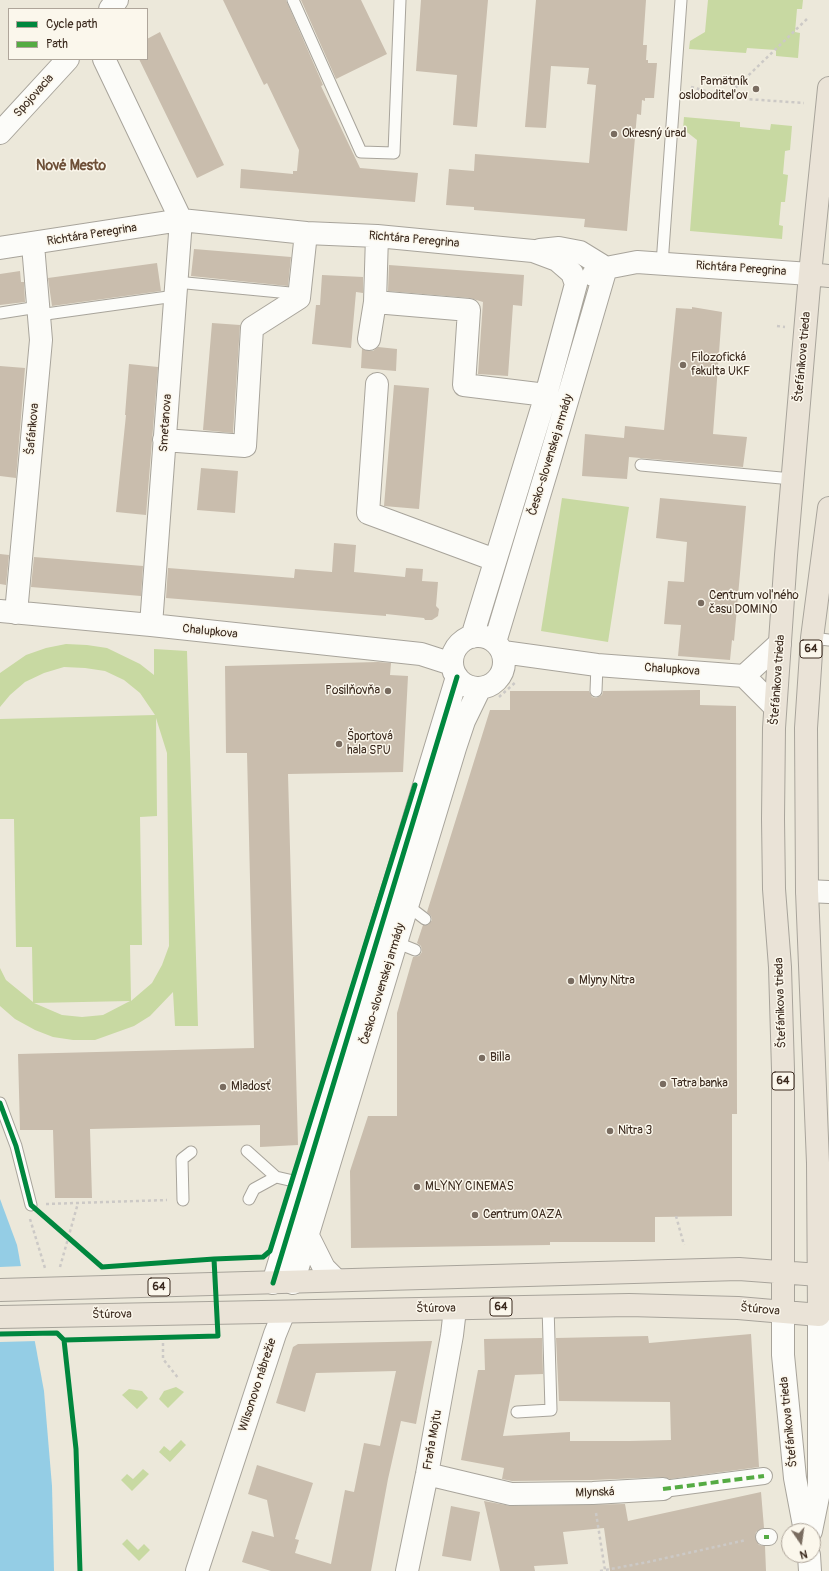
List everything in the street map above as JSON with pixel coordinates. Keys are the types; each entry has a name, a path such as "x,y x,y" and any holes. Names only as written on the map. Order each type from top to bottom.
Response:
{"main road":[{"name":"Štefánikova trieda","path":"783,1273 783,1070 780,967 774,889 773,819 775,707 792,480 819,275 829,88"},
{"name":"Štefánikova trieda","path":"819,1315 818,1163 807,890 806,728 821,639 829,508"},
{"path":"774,889 807,890"},
{"name":"64","path":"0,1290 49,1278 283,1283 336,1280 731,1270 818,1275"},
{"name":"64","path":"783,1273 783,1312"},
{"path":"274,1313 283,1283"},
{"name":"Štúrova","path":"0,1317 637,1305 738,1308 819,1315"}],"street":[{"path":"111,8 117,0"},
{"name":"Spojovacia","path":"0,133 67,60"},
{"path":"104,60 181,220"},
{"name":"Richtára Peregrina","path":"0,248 33,245 181,220 306,234 378,236 533,251 557,260 572,273 576,284 606,268 637,262 819,275"},
{"name":"Smetanova","path":"151,625 181,220"},
{"path":"164,440 245,446 252,328 299,298 306,234"},
{"path":"369,339 375,302 378,236"},
{"name":"Šafárikova","path":"8,612 41,340 33,245"},
{"path":"533,251 559,248 580,252 606,268"},
{"name":"Česko-slovenskej armády","path":"499,647 548,466 606,268"},
{"name":"Česko-slovenskej armády","path":"283,1283 302,1183 386,910 460,656 495,560 546,395 576,284"},
{"path":"375,302 469,310 464,385 546,395"},
{"path":"377,384 368,514 495,560"},
{"name":"Chalupkova","path":"8,612 151,625 421,654 460,656"},
{"path":"488,638 499,647 504,666 502,674 493,684 480,688 463,684 460,656 488,638"},
{"path":"775,707 744,676 780,642"},
{"name":"Chalupkova","path":"499,647 555,659 597,665 744,676"},
{"name":"Chalupkova","path":"502,674 555,659"},
{"name":"Česko-slovenskej armády","path":"283,1283 307,1234 417,912 462,728 480,688"},
{"path":"807,890 829,892"},
{"path":"307,1234 324,1268 336,1280"},
{"name":"Fraňa Mojtu","path":"407,1571 427,1474 452,1335 455,1309"},
{"name":"Štefánikova trieda","path":"783,1312 783,1355 791,1448 803,1523"},
{"name":"Wilsonovo nábrežie","path":"197,1571 234,1459 274,1313"},
{"name":"Štefánikova trieda","path":"813,1523 819,1492 819,1315"},
{"name":"Mlynská","path":"427,1474 511,1494 593,1493 663,1489 764,1476"}],"lane":[{"path":"293,0 361,152 394,153 400,0"},
{"path":"662,264 681,0"},
{"path":"0,313 39,311 176,289 290,293"},
{"path":"641,465 792,480"},
{"path":"596,691 597,665"},
{"path":"386,910 405,946"},
{"path":"0,1103 16,1146 29,1205"},
{"path":"247,1151 276,1177 302,1183"},
{"path":"183,1200 182,1159 191,1152"},
{"path":"249,1199 254,1189 276,1177"},
{"path":"517,1412 551,1410 548,1306"}],"path":[{"path":"727,96 808,18"},
{"path":"686,86 727,96 804,103"},
{"path":"49,1278 29,1205 183,1200"},
{"path":"49,1278 68,1238 78,1203"},
{"path":"676,1216 684,1245"},
{"path":"63,1233 74,1242"},
{"path":"156,1337 171,1337"},
{"path":"163,1337 164,1359 179,1379"},
{"path":"593,1493 606,1570"},
{"path":"600,1571 746,1540"}],"green space":[{"path":"708,0 803,0 802,9 797,9 795,32 800,33 798,58 776,56 776,50 747,48 746,53 689,49 690,41 705,32"},
{"path":"684,117 740,122 740,127 770,130 771,124 792,126 790,150 785,151 783,174 788,175 785,202 781,202 779,225 783,226 782,239 690,231 697,140 683,129"},
{"path":"562,498 629,507 608,642 541,631"},
{"path":"66,644 107,648 140,664 154,675 154,649 187,651 198,1026 175,1026 173,992 150,1016 134,1026 95,1040 73,1040 53,1037 35,1030 15,1019 0,1006 0,968 6,980 33,1002 32,947 16,947 14,819 0,819 0,719 155,715 140,693 124,680 105,671 85,668 64,667 44,673 25,682 10,695 0,707 0,673 26,655 46,648","holes":["156,718 167,753 169,946 162,965 152,983 131,1001 130,945 142,945 140,817 157,816","130,1001 103,1015 82,1017 62,1015 34,1003"]},
{"path":"176,1387 184,1392 168,1408 159,1399 164,1391"},
{"path":"129,1389 142,1391 148,1398 137,1409 122,1395"},
{"path":"181,1440 186,1445 170,1462 159,1452 164,1446 170,1451"},
{"path":"143,1469 149,1474 132,1491 121,1480 127,1474 133,1479"},
{"path":"127,1539 138,1550 144,1544 150,1550 139,1561 122,1544"}],"water":[{"path":"0,1199 17,1245 44,1391 52,1486 54,1571 0,1571"}],"pier":[{"path":"23,1266 37,1341 0,1342 0,1267"}],"building":[{"path":"223,0 286,0 323,85 321,86 360,168 418,173 415,202 240,188 241,169 293,174 293,171 297,171 299,150 267,83 264,85"},
{"path":"301,0 361,0 387,54 336,79"},
{"path":"421,0 488,0 477,127 453,125 457,75 416,71"},
{"name":"Okresný úrad","path":"536,0 646,0 643,45 647,45 646,60 648,60 648,63 657,63 654,98 645,98 645,101 642,100 641,115 637,114 627,231 584,227 585,219 474,210 474,207 446,205 449,169 474,171 475,154 589,163 596,85 587,84 589,68 551,66 546,128 525,127"},
{"path":"160,32 224,165 197,178 139,60 148,60 148,38"},
{"path":"194,249 291,257 288,286 191,276"},
{"path":"157,263 161,291 52,306 48,278"},
{"path":"389,265 524,275 522,306 513,305 508,376 478,374 483,302 470,298 388,291"},
{"path":"20,271 21,282 24,282 25,302 0,305 0,274"},
{"path":"322,275 363,277 363,293 356,292 351,348 312,344 316,305 320,305"},
{"path":"692,307 722,312 713,434 747,437 743,467 629,457 627,479 582,476 585,434 624,438 625,426 664,430 676,308 692,309"},
{"path":"212,323 240,325 233,433 203,430"},
{"path":"378,347 397,349 396,371 361,368 362,349 373,351"},
{"path":"129,364 158,367 146,515 116,512 126,415"},
{"path":"0,366 25,368 16,478 0,476"},
{"path":"394,385 429,388 419,509 384,506"},
{"path":"201,468 238,471 235,513 197,510"},
{"name":"Centrum voľného času DOMINO","path":"660,498 746,506 734,641 732,640 730,660 678,656 681,625 664,624 668,581 684,582 687,542 656,538"},
{"path":"334,543 356,545 354,572 405,577 406,568 423,569 422,581 438,582 436,606 439,609 438,616 432,620 425,620 424,618 386,614 386,616 166,598 168,568 294,578 295,569 332,572"},
{"path":"0,554 9,555 6,585 0,584"},
{"path":"34,557 143,566 141,596 31,587"},
{"path":"378,662 391,663 390,675 408,676 403,772 288,774 298,1145 260,1147 260,1125 90,1129 92,1198 55,1198 53,1130 20,1130 18,1054 254,1048 247,753 226,753 225,666"},
{"name":"Mlyny Nitra","path":"700,690 700,705 736,706 737,1114 732,1114 732,1216 655,1217 655,1242 550,1242 550,1245 351,1248 350,1171 368,1116 397,1116 397,1013 413,957 419,956 422,952 421,946 417,943 423,925 428,925 432,920 431,916 427,912 490,710 510,710 510,691 589,691 592,697 596,698 602,695 603,691"},
{"path":"751,1334 759,1467 670,1479 662,1477 512,1481 502,1479 504,1468 461,1460 478,1370 485,1370 484,1339 542,1338 543,1374 515,1375 503,1436 570,1432 570,1441 630,1441 671,1440 670,1402 559,1401 556,1338 648,1336 649,1343"},
{"path":"432,1341 416,1424 401,1421 388,1479 371,1571 271,1571 242,1562 252,1531 274,1537 267,1500 248,1494 257,1465 313,1483 295,1539 299,1540 295,1553 331,1564 345,1490 354,1492 364,1443 380,1446 396,1371 316,1373 305,1412 276,1403 293,1347 298,1344"},
{"path":"761,1492 764,1528 756,1532 755,1537 759,1545 765,1546 766,1571 610,1571 604,1528 563,1532 568,1564 534,1566 535,1571 500,1571 484,1501 511,1506 625,1504 628,1521"},
{"path":"451,1506 480,1512 471,1561 442,1556"}],"marked path":[{"path":"663,1489 764,1476"},
{"path":"764,1537 769,1537"}],"cycle path":[{"path":"273,1283 457,677"},
{"path":"0,1103 16,1146 31,1205 102,1267 263,1257 270,1251 415,785"},
{"path":"64,1340 218,1336 214,1259"},
{"path":"0,1334 57,1333 64,1340 76,1449 80,1571"}],"place":[{"name":"Pamätník osloboditeľov","path":"756,89"},
{"name":"Okresný úrad","path":"614,134"},
{"name":"Filozofická fakulta UKF","path":"683,365"},
{"name":"Centrum voľného času DOMINO","path":"701,603"},
{"name":"Posilňovňa","path":"388,691"},
{"name":"Športová hala SPU","path":"339,744"},
{"name":"Mlyny Nitra","path":"571,981"},
{"name":"Billa","path":"482,1058"},
{"name":"Tatra banka","path":"663,1084"},
{"name":"Mladosť","path":"223,1087"},
{"name":"Nitra 3","path":"610,1131"},
{"name":"MLYNY CINEMAS","path":"417,1187"},
{"name":"Centrum OAZA","path":"475,1215"}],"district":[{"name":"Nové Mesto","path":"71,166"}]}
